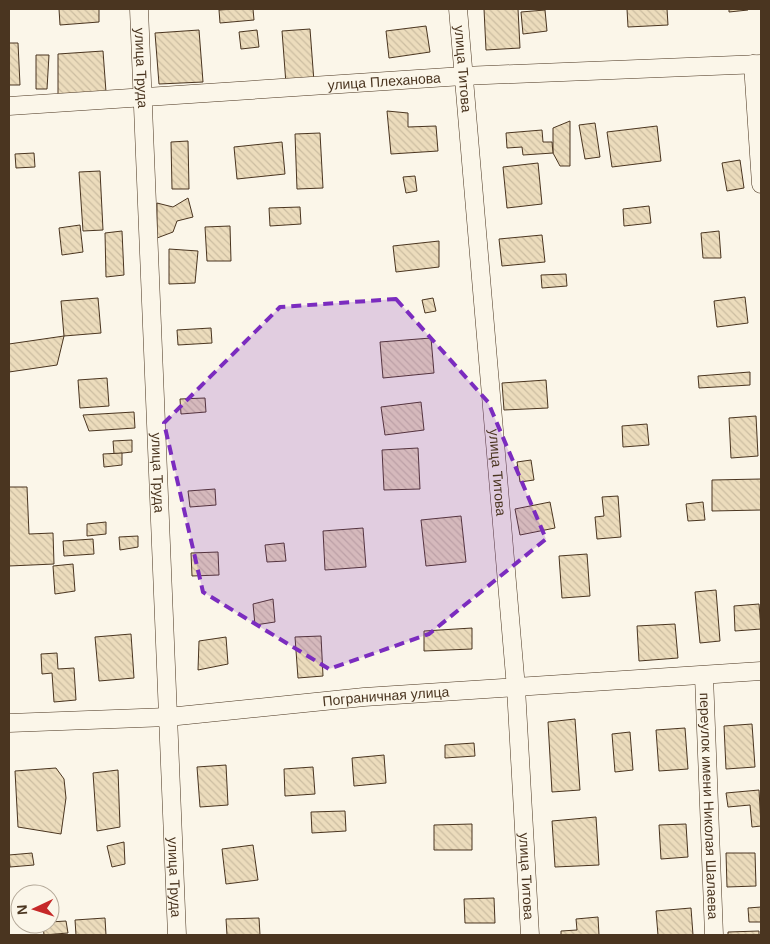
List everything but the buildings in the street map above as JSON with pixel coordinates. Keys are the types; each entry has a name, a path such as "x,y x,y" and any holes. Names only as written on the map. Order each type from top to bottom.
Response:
{"street":[{"name":"улица Труда","path":"139,9 177,935"},
{"name":"улица Титова","path":"458,9 516,688 530,935"},
{"name":"улица Плеханова","path":"9,106 463,76 757,64"},
{"path":"757,64 761,184"},
{"name":"Пограничная улица","path":"9,723 168,717 364,698 761,671"},
{"name":"переулок имени Николая Шалаева","path":"704,676 714,935"}],"highlighted area":[{"path":"396,299 488,402 546,539 429,634 329,669 203,592 164,423 280,307"}]}
